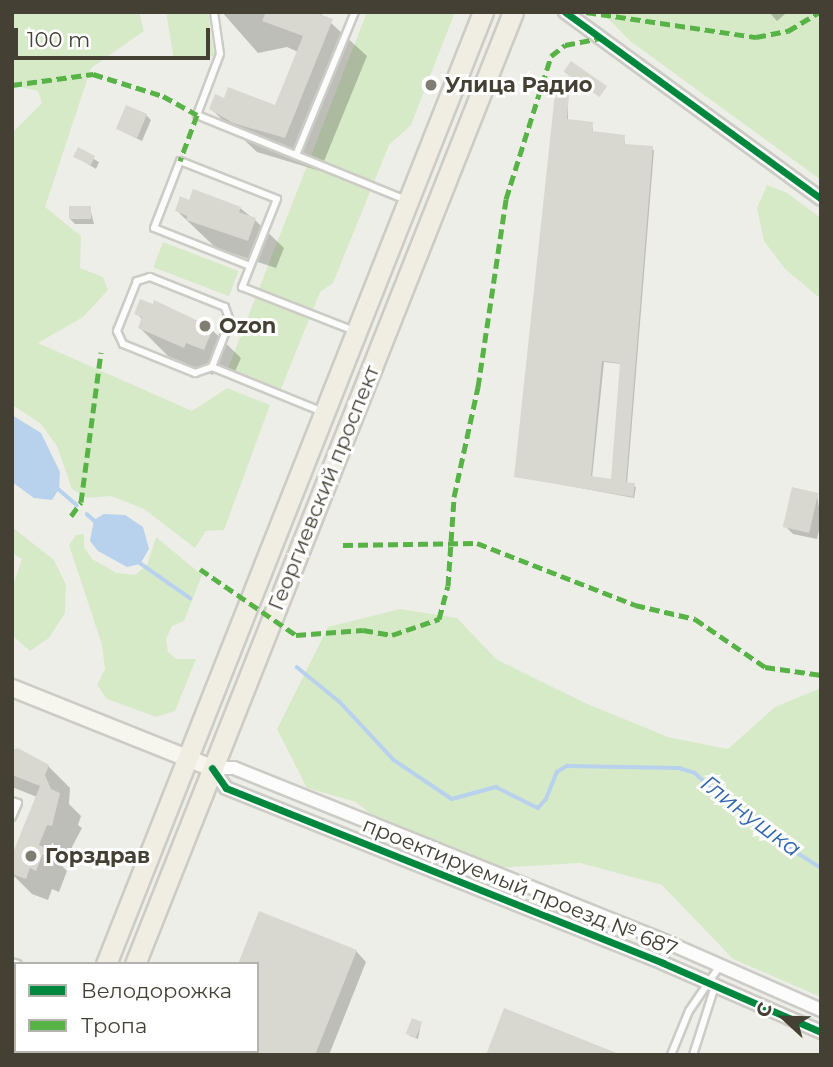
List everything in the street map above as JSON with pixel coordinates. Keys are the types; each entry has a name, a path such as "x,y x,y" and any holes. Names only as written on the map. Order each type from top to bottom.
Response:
{"main road":[{"name":"Георгиевский проспект","path":"107,962 483,12"},
{"name":"Георгиевский проспект","path":"136,962 513,12"},
{"path":"12,688 212,768"}],"street":[{"path":"565,12 821,199"},
{"name":"проектируемый проезд № 687","path":"212,768 234,768 821,1010"},
{"name":"проектируемый проезд № 687","path":"212,768 226,788 821,1032"}],"lane":[{"path":"214,12 220,54 197,115 408,201"},
{"path":"296,155 355,12"},
{"path":"250,266 154,228 180,161 277,199 242,287 356,332"},
{"path":"212,367 230,321 225,307 150,277 137,281 117,331 123,344 195,373 212,367 325,413"},
{"path":"12,801 18,803 12,817"},
{"path":"693,1055 711,986 719,967"},
{"path":"671,1055 689,1011 711,986"}],"green space":[{"path":"12,12 139,12 144,31 91,68 45,207 81,236 80,268 103,277 108,290 83,317 38,343 192,411 227,388 270,405 224,530 206,531 195,548 144,509 111,496 87,498 72,489 57,446 40,423 12,405 12,133 42,103 38,91 12,85"},
{"path":"166,12 208,12 214,56 174,60"},
{"path":"367,12 455,12 411,125 389,145 333,283 320,292 281,389 228,368"},
{"path":"602,12 821,12 821,180 630,41"},
{"path":"767,185 787,193 821,218 821,299 785,269 764,241 757,208"},
{"path":"163,242 239,271 229,296 153,267"},
{"path":"12,527 54,560 66,585 65,613 49,638 30,651 12,635 12,589 22,559 12,553"},
{"path":"84,534 84,547 92,559 117,573 135,575 147,565 156,537 202,575 184,621 172,626 166,639 168,652 176,659 196,659 175,711 156,717 107,699 97,685 105,669 102,645 69,545 76,535"},
{"path":"400,609 457,618 496,659 585,703 668,737 728,749 775,707 821,688 821,997 733,959 662,885 580,863 493,868 383,824 356,802 307,788 277,729 328,627"}],"water":[{"path":"12,415 41,433 60,472 59,489 52,500 34,498 12,482"},
{"path":"104,514 125,515 143,527 149,549 140,564 127,567 98,551 90,541 94,520"}],"building":[{"path":"266,12 314,12 333,19 285,138 233,123 209,109 215,94 224,98 228,87 275,105 303,36 262,21"},
{"path":"571,61 607,86 600,97 564,72"},
{"path":"555,93 569,95 567,119 593,122 592,131 625,135 624,144 653,146 626,482 635,483 633,497 514,477","holes":["602,361 620,363 611,479 591,476"]},
{"path":"126,105 147,114 137,138 116,129"},
{"path":"78,147 95,156 91,165 73,157"},
{"path":"193,189 241,207 239,212 256,218 248,241 186,220 187,216 175,211 180,196 189,200"},
{"path":"69,206 91,206 91,219 69,219"},
{"path":"140,299 153,304 154,300 213,328 204,350 186,343 184,348 138,328 142,317 134,314"},
{"path":"792,487 818,493 809,533 783,527"},
{"path":"18,748 49,765 45,775 51,789 60,793 52,826 47,825 39,845 45,848 36,871 30,868 26,879 12,874 12,855 40,786 12,775 12,750"},
{"path":"259,911 357,950 315,1055 257,1055 259,962 239,962"},
{"path":"504,1008 619,1054 619,1055 486,1055"},
{"path":"412,1018 422,1022 416,1038 406,1034"}],"waterway":[{"name":"Глинушка","path":"55,486 77,505"},
{"name":"Глинушка","path":"87,514 96,522"},
{"name":"Глинушка","path":"137,561 190,598"},
{"name":"Глинушка","path":"297,667 340,702 394,760 452,799 496,787 538,808 546,799 557,772 567,766 679,768 695,773 757,827 821,868"}],"marked path":[{"path":"586,12 756,37 788,31 820,12"},
{"path":"200,569 296,635 363,630 392,635 439,619 448,586 454,497 478,387 506,199 551,56 565,45 600,38"},
{"path":"12,85 93,74 163,96 197,115 180,161"},
{"path":"71,516 81,502 101,352"},
{"path":"343,545 477,543 635,605 695,619 765,667 821,675"}],"cycle path":[{"path":"565,12 821,199"},
{"path":"212,768 226,788 663,963 821,1032"}],"place":[{"name":"Улица Радио","path":"431,85"},
{"name":"Ozon","path":"205,326"},
{"name":"Горздрав","path":"31,856"}]}
